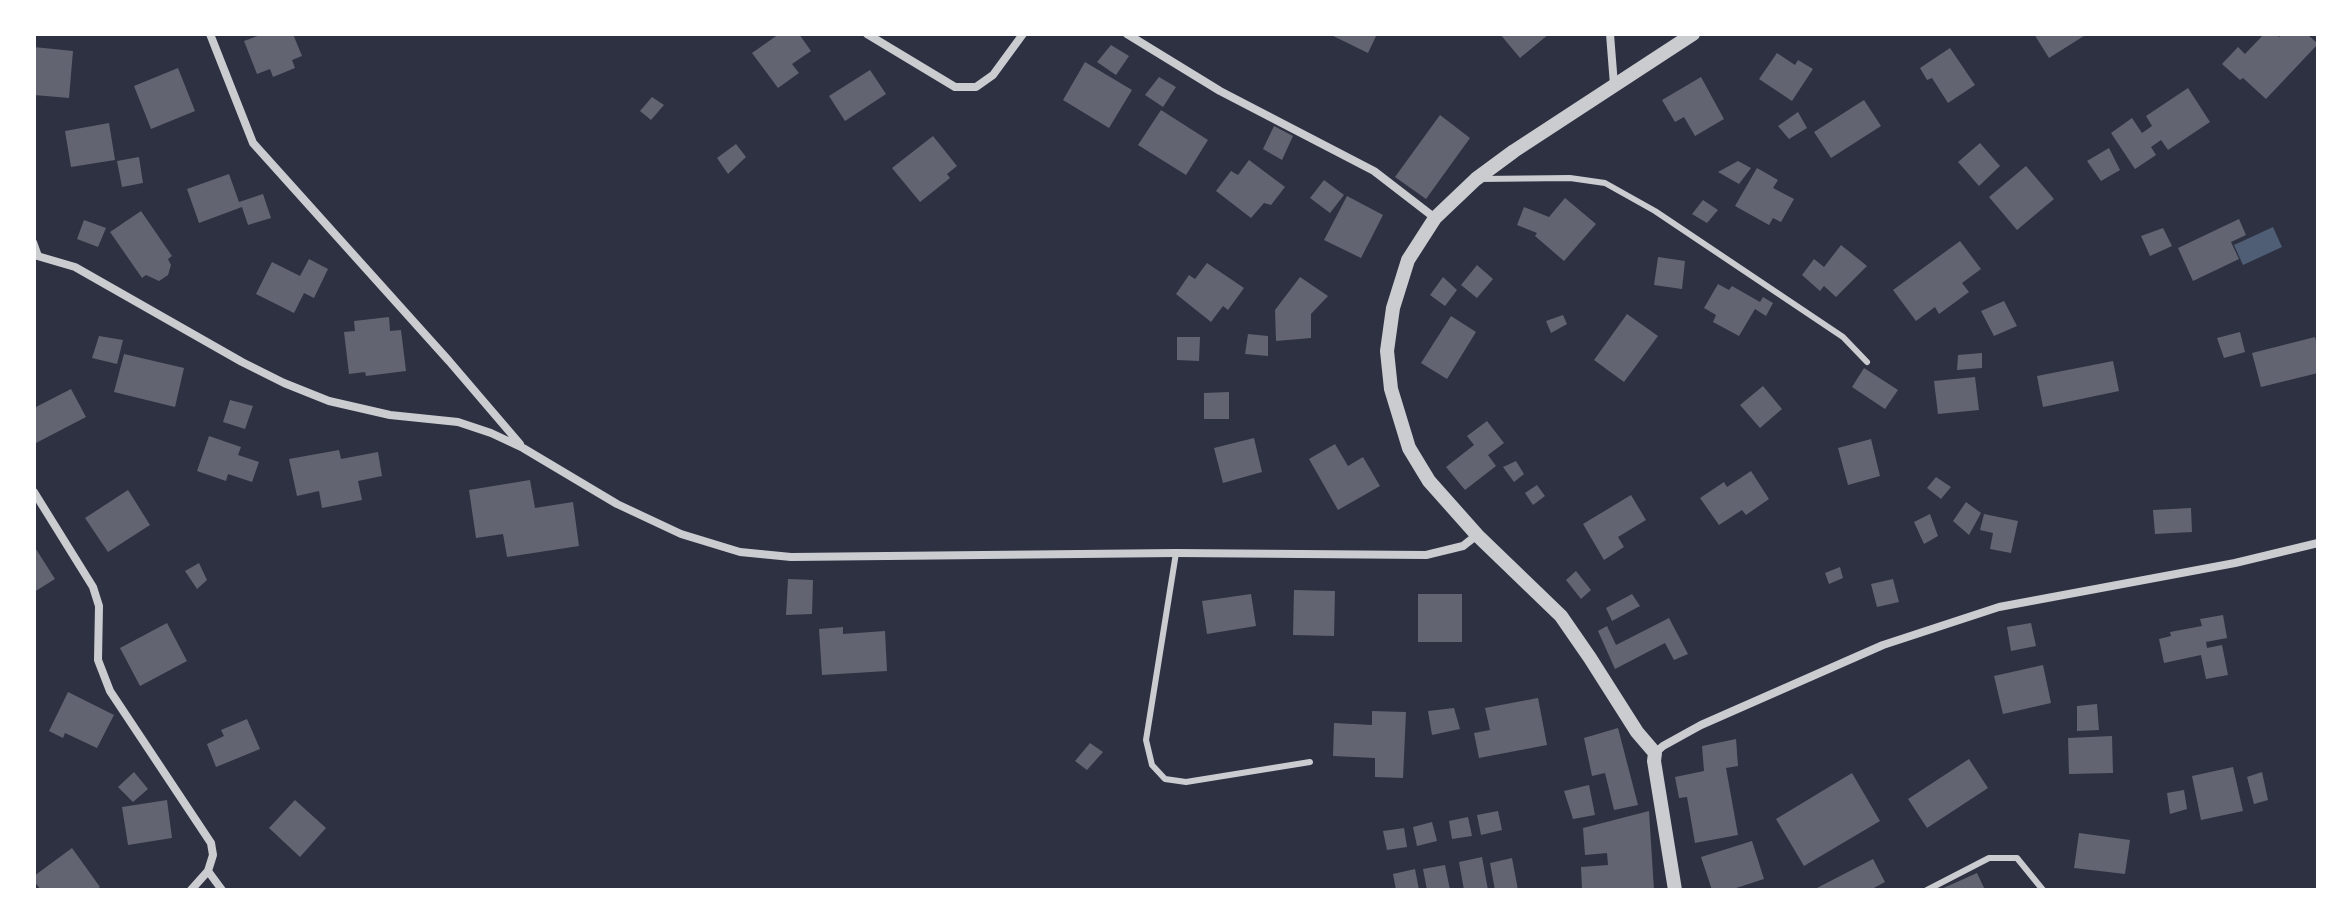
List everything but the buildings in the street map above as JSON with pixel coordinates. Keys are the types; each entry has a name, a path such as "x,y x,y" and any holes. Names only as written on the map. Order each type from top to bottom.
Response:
{"street":[{"path":"210,34 253,143 523,448"},
{"path":"867,34 955,87 976,87 993,75 1023,34"},
{"path":"1127,34 1220,91 1374,171 1435,218"},
{"path":"1610,34 1615,86"},
{"path":"1655,753 1637,732 1561,616 1477,535 1429,481 1409,448 1391,389 1387,351 1393,308 1408,260 1435,218 1476,179 1693,34"},
{"path":"36,255 75,267 242,362 329,401 390,415 458,422 491,433 523,448 617,504 681,534 740,552 791,557 1176,553 1426,555 1463,546 1477,535"},
{"path":"34,492 93,587 99,606 98,660 110,691 211,843 213,855 208,871 191,890"},
{"path":"1675,890 1655,753 1701,725 1883,645 1999,607 2235,563 2318,543"},
{"path":"208,871 222,890"}],"lane":[{"path":"1476,179 1570,178 1605,183 1655,211 1843,337 1867,362"},
{"path":"34,242 36,255"},
{"path":"1176,553 1146,740 1152,765 1165,779 1186,782 1310,762"},
{"path":"1927,890 1989,858 2017,858 2043,890"}],"water":[{"path":"2273,227 2282,247 2243,265 2234,245"}]}
